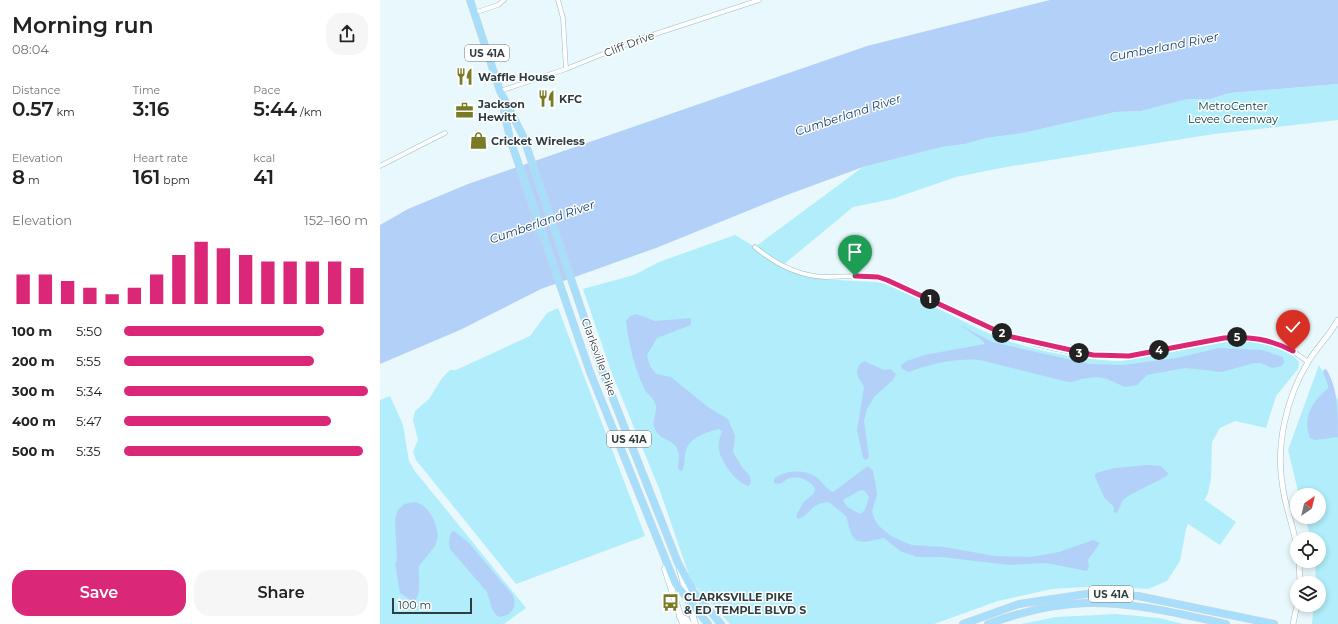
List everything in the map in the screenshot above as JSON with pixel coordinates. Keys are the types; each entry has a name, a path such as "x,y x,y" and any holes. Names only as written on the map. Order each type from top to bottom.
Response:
{"main road":[{"name":"Clarksville Pike","path":"470,0 500,91 510,139 590,372 667,564 665,569 682,624"},
{"name":"Clarksville Pike","path":"500,91 523,136 601,368 678,563 695,624"},
{"name":"US 41A","path":"678,563 693,591 721,624"},
{"name":"US 41A","path":"667,564 675,583 708,624"},
{"name":"US 41A","path":"963,624 1019,604 1086,594 1138,596 1274,624"},
{"name":"US 41A","path":"988,624 1021,613 1086,604 1145,607 1226,624"},
{"path":"680,617 686,619 689,624"}],"street":[{"path":"474,13 498,5 504,0"},
{"path":"558,0 563,18 566,69"},
{"name":"Cliff Drive","path":"500,91 566,69 640,39 759,0"},
{"path":"380,166 444,133"},
{"path":"755,247 775,262 813,275 824,277 867,276 887,280 1003,334 1028,342 1076,352 1105,356 1129,356 1224,338 1250,337 1275,342 1308,362"},
{"path":"1293,532 1282,487 1281,449 1286,414 1292,395 1308,362 1338,320"},
{"path":"1293,624 1296,612"}],"green space":[{"name":"MetroCenter Levee Greenway","path":"1338,84 1338,120 1214,134 1006,167 956,177 892,199 853,207 783,265 817,279 876,282 885,284 1010,342 1076,357 1108,361 1122,361 1226,342 1265,343 1284,349 1299,362 1298,369 1276,396 1266,428 1235,421 1220,428 1212,442 1211,478 1208,493 1203,503 1205,500 1236,522 1220,545 1188,524 1180,561 1167,581 1148,589 1101,586 1052,589 998,601 934,624 730,624 694,585 690,578 660,491 611,371 583,289 634,275 659,262 735,235 755,247 863,167 942,147 965,144 986,138 1023,133 1116,112 1141,111 1188,99 1210,99 1230,93"},
{"path":"558,308 645,536 516,584 416,460 413,452 418,440 413,420 415,411 429,399 442,378 450,370 456,370 530,336 547,313"},
{"path":"1319,365 1338,400 1338,624 1312,624 1313,612 1326,612 1326,576 1316,576 1315,568 1326,568 1326,532 1309,532 1307,524 1326,524 1326,488 1297,488 1288,450"},
{"path":"390,396 403,425 409,461 414,470 526,608 504,624 380,624 380,400"},
{"path":"1116,614 1159,618 1183,624 1021,624 1056,617"}],"water":[{"name":"Cumberland River","path":"1050,0 1338,0 1338,84 1230,93 1210,99 1188,99 1141,111 1116,112 1023,133 986,138 965,144 942,147 863,167 787,195 656,248 541,289 460,330 380,364 380,225 408,209 468,184 867,46"},
{"path":"636,314 655,321 691,318 691,325 657,338 647,355 650,366 656,374 671,377 708,407 728,419 735,436 733,452 742,467 750,476 751,482 749,486 744,484 730,472 720,455 719,440 722,431 719,429 708,432 693,440 686,449 682,471 678,469 678,451 674,444 660,436 655,429 654,423 656,406 653,399 644,388 632,355 626,321 630,316"},
{"path":"960,325 992,342 1090,364 1123,365 1177,358 1219,348 1262,350 1283,357 1284,362 1282,366 1272,368 1261,363 1254,363 1222,372 1185,368 1147,375 1137,385 1125,387 1107,379 1097,377 1068,382 980,360 944,362 909,372 902,369 901,365 907,361 924,355 985,344 982,340"},
{"path":"864,361 884,370 891,369 896,374 893,380 874,397 867,409 864,421 869,457 866,460 863,458 857,430 864,387 858,377 857,371 859,365"},
{"path":"1326,369 1335,392 1338,437 1315,440 1310,438 1307,421 1312,406 1328,388 1323,370"},
{"path":"1147,465 1161,466 1168,473 1167,476 1128,496 1123,500 1117,513 1114,512 1114,507 1104,497 1095,477 1096,473 1114,468"},
{"path":"868,466 873,471 876,486 877,495 872,511 874,518 878,525 891,536 912,545 944,547 995,556 1031,557 1059,552 1093,540 1100,543 1088,560 1089,566 1087,571 1046,563 1009,565 941,557 917,557 900,551 884,538 865,542 857,541 851,534 846,516 829,502 819,504 798,519 796,516 803,503 814,493 815,489 810,483 799,478 790,478 778,484 774,483 774,479 789,472 811,474 833,492","holes":["861,490 865,491 869,497 865,510 860,514 847,507 843,500"]},
{"path":"415,502 425,507 431,515 436,525 438,536 435,546 419,566 419,590 414,602 400,593 395,563 397,561 395,519 398,510 404,504"},
{"path":"454,531 469,543 512,594 514,598 514,606 511,612 500,617 496,615 492,609 487,592 450,549 449,541 451,532"}],"place":[{"name":"Waffle House","path":"465,77"},
{"name":"KFC","path":"546,99"},
{"name":"Jackson Hewitt","path":"465,110"},
{"name":"Cricket Wireless","path":"478,141"},
{"name":"CLARKSVILLE PIKE & ED TEMPLE BLVD S","path":"671,603"}],"route":[{"path":"855,276 878,277 887,280 1008,336 1028,342 1093,355 1129,356 1224,338 1238,337 1250,337 1275,342 1293,351"}]}
